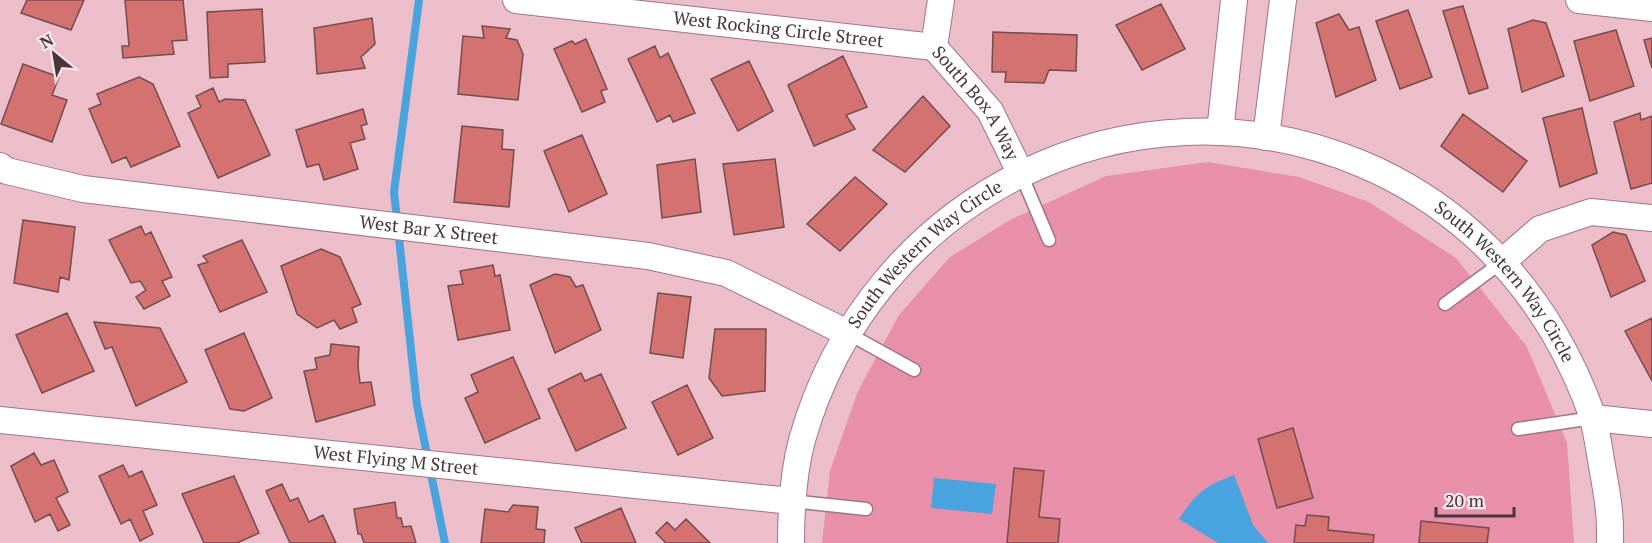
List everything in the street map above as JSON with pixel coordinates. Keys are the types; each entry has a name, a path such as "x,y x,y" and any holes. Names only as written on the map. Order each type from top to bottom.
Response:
{"street":[{"name":"West Rocking Circle Street","path":"516,0 934,47"},
{"name":"South Box A Way","path":"941,0 934,47 990,111 1021,174"},
{"path":"1220,132 1234,0"},
{"path":"1266,136 1283,0"},
{"path":"1580,0 1652,8"},
{"name":"South Western Way Circle","path":"791,543 791,501 802,442 821,386 847,333 882,284 922,241 969,204 1021,174 1068,154 1118,140 1177,133 1220,132 1266,136 1324,150 1381,172 1449,214 1502,262 1540,309 1571,361 1593,418 1611,514 1610,543"},
{"name":"West Bar X Street","path":"0,166 7,171 83,189 648,256 726,273 847,333"},
{"path":"1502,262 1540,229 1591,212 1652,218"},
{"path":"1593,418 1652,424"},
{"name":"West Flying M Street","path":"0,420 791,501"}],"lane":[{"path":"1021,174 1049,240"},
{"path":"1445,304 1502,262"},
{"path":"847,333 914,369"},
{"path":"1518,429 1593,418"},
{"path":"791,501 866,509"}],"shaded area":[{"path":"1208,162 1299,177 1369,202 1456,258 1527,347 1567,443 1574,543 822,543 830,471 858,391 899,315 950,257 1010,220 1106,176"}],"water":[{"path":"1234,475 1253,525 1268,543 1218,543 1179,519 1202,491"},
{"path":"934,478 996,484 992,514 931,508"}],"building":[{"path":"27,0 84,0 71,30 21,13"},
{"path":"125,0 183,0 187,40 172,41 174,54 123,58 122,46 129,46"},
{"path":"1161,4 1185,49 1142,70 1116,25"},
{"path":"1463,6 1488,88 1469,94 1443,11"},
{"path":"262,9 265,62 228,64 228,77 210,78 207,12"},
{"path":"1408,10 1432,77 1400,89 1376,21"},
{"path":"1339,14 1349,30 1359,27 1376,80 1336,97 1316,23"},
{"path":"372,18 375,44 361,57 365,68 317,74 314,28"},
{"path":"1533,20 1546,23 1564,76 1522,92 1508,29"},
{"path":"482,26 510,29 506,38 517,40 523,54 518,100 458,94 463,36 484,38"},
{"path":"1616,30 1634,86 1590,101 1574,41"},
{"path":"993,32 1077,35 1076,71 1049,70 1044,83 1005,82 1006,72 992,72"},
{"path":"1652,38 1652,68 1644,40"},
{"path":"586,39 607,89 601,91 605,102 582,112 554,49 572,41 575,44"},
{"path":"655,46 660,58 668,53 695,113 673,122 670,115 657,122 628,59"},
{"path":"843,56 867,107 846,115 855,129 814,146 788,85"},
{"path":"749,61 773,111 738,131 711,79"},
{"path":"23,64 59,77 52,95 67,100 52,142 1,124"},
{"path":"139,77 153,84 180,146 131,167 126,157 112,163 89,109 101,104 97,94"},
{"path":"213,88 219,102 225,99 245,100 270,155 218,178 188,113 201,107 196,96"},
{"path":"923,96 950,126 905,172 873,150"},
{"path":"1582,108 1597,173 1560,187 1543,118"},
{"path":"363,109 367,124 361,126 365,139 350,143 358,169 324,180 319,164 307,167 296,130"},
{"path":"1640,113 1641,120 1652,116 1652,183 1631,189 1614,122"},
{"path":"1463,114 1527,161 1503,192 1441,146"},
{"path":"462,126 503,130 502,149 514,150 509,207 454,202"},
{"path":"582,135 607,194 569,212 544,151"},
{"path":"695,159 701,212 662,218 657,165"},
{"path":"775,159 784,227 734,235 723,164"},
{"path":"855,177 887,204 840,251 807,224"},
{"path":"23,220 75,227 69,280 60,277 58,292 14,283"},
{"path":"141,226 145,235 151,232 172,277 162,281 170,296 144,309 136,297 146,290 140,281 131,283 109,240"},
{"path":"1613,232 1626,235 1645,281 1611,297 1592,245"},
{"path":"242,240 267,292 220,312 198,265 208,262 203,256"},
{"path":"321,249 340,257 361,304 352,308 357,322 340,329 334,320 317,328 297,314 281,266"},
{"path":"493,265 495,276 500,275 510,330 458,340 448,286 463,284 460,271"},
{"path":"555,274 570,277 576,287 583,285 601,330 555,353 530,285"},
{"path":"658,293 691,297 683,358 650,353"},
{"path":"67,313 94,371 42,393 16,335"},
{"path":"1652,318 1652,381 1625,331"},
{"path":"94,322 160,328 187,382 136,406 112,347 105,349"},
{"path":"715,329 766,329 765,391 722,396 709,378"},
{"path":"244,333 272,398 244,411 230,409 205,350"},
{"path":"331,344 359,347 360,383 371,382 375,405 316,422 304,371 317,369 315,358 330,355"},
{"path":"513,357 540,418 485,443 465,398 478,392 471,375"},
{"path":"581,373 585,381 601,374 626,428 576,451 548,389"},
{"path":"687,385 713,438 678,455 652,402"},
{"path":"1293,428 1313,498 1277,508 1258,439"},
{"path":"34,453 41,465 54,460 68,492 56,498 70,525 58,531 50,514 35,522 11,466"},
{"path":"123,465 129,477 142,471 157,505 143,511 153,534 140,541 130,519 121,524 99,476"},
{"path":"1014,468 1044,471 1039,517 1060,519 1058,543 1007,543"},
{"path":"234,476 259,533 237,543 204,543 182,494"},
{"path":"282,484 290,501 298,498 309,522 323,515 336,543 290,543 266,491"},
{"path":"395,502 397,518 401,518 403,527 411,526 416,543 364,543 361,534 358,534 354,509"},
{"path":"513,505 538,507 536,529 545,530 544,543 481,543 485,509 508,512"},
{"path":"621,508 636,543 582,543 575,528"},
{"path":"1307,515 1329,517 1328,530 1374,535 1373,543 1294,543 1296,525 1305,526"},
{"path":"686,519 710,543 666,543 656,533 667,522 675,530"},
{"path":"1421,521 1489,528 1487,543 1419,543"}],"waterway":[{"path":"419,0 394,192 417,405 445,543"}]}
